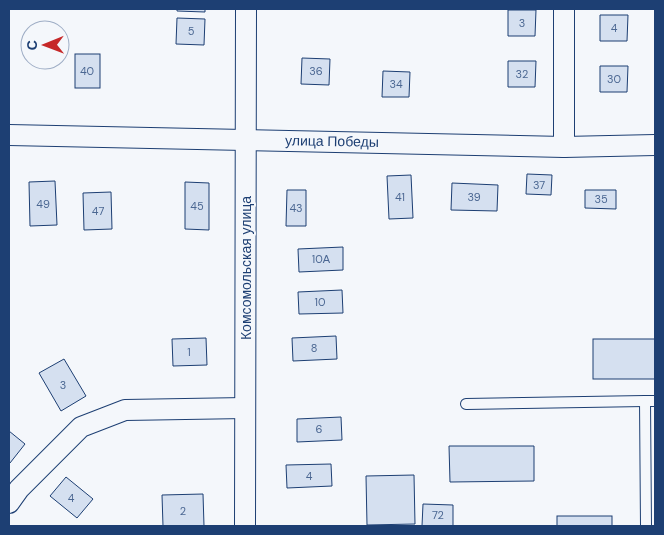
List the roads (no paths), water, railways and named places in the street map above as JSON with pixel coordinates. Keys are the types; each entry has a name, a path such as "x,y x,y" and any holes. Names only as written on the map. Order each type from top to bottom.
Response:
{"street":[{"name":"Комсомольская улица","path":"245,526 246,9"},
{"path":"564,9 564,147"},
{"name":"улица Победы","path":"9,135 564,147 655,145"},
{"path":"9,503 19,489 80,427 125,410 245,408"}],"lane":[{"path":"466,404 650,401 646,526"}]}
